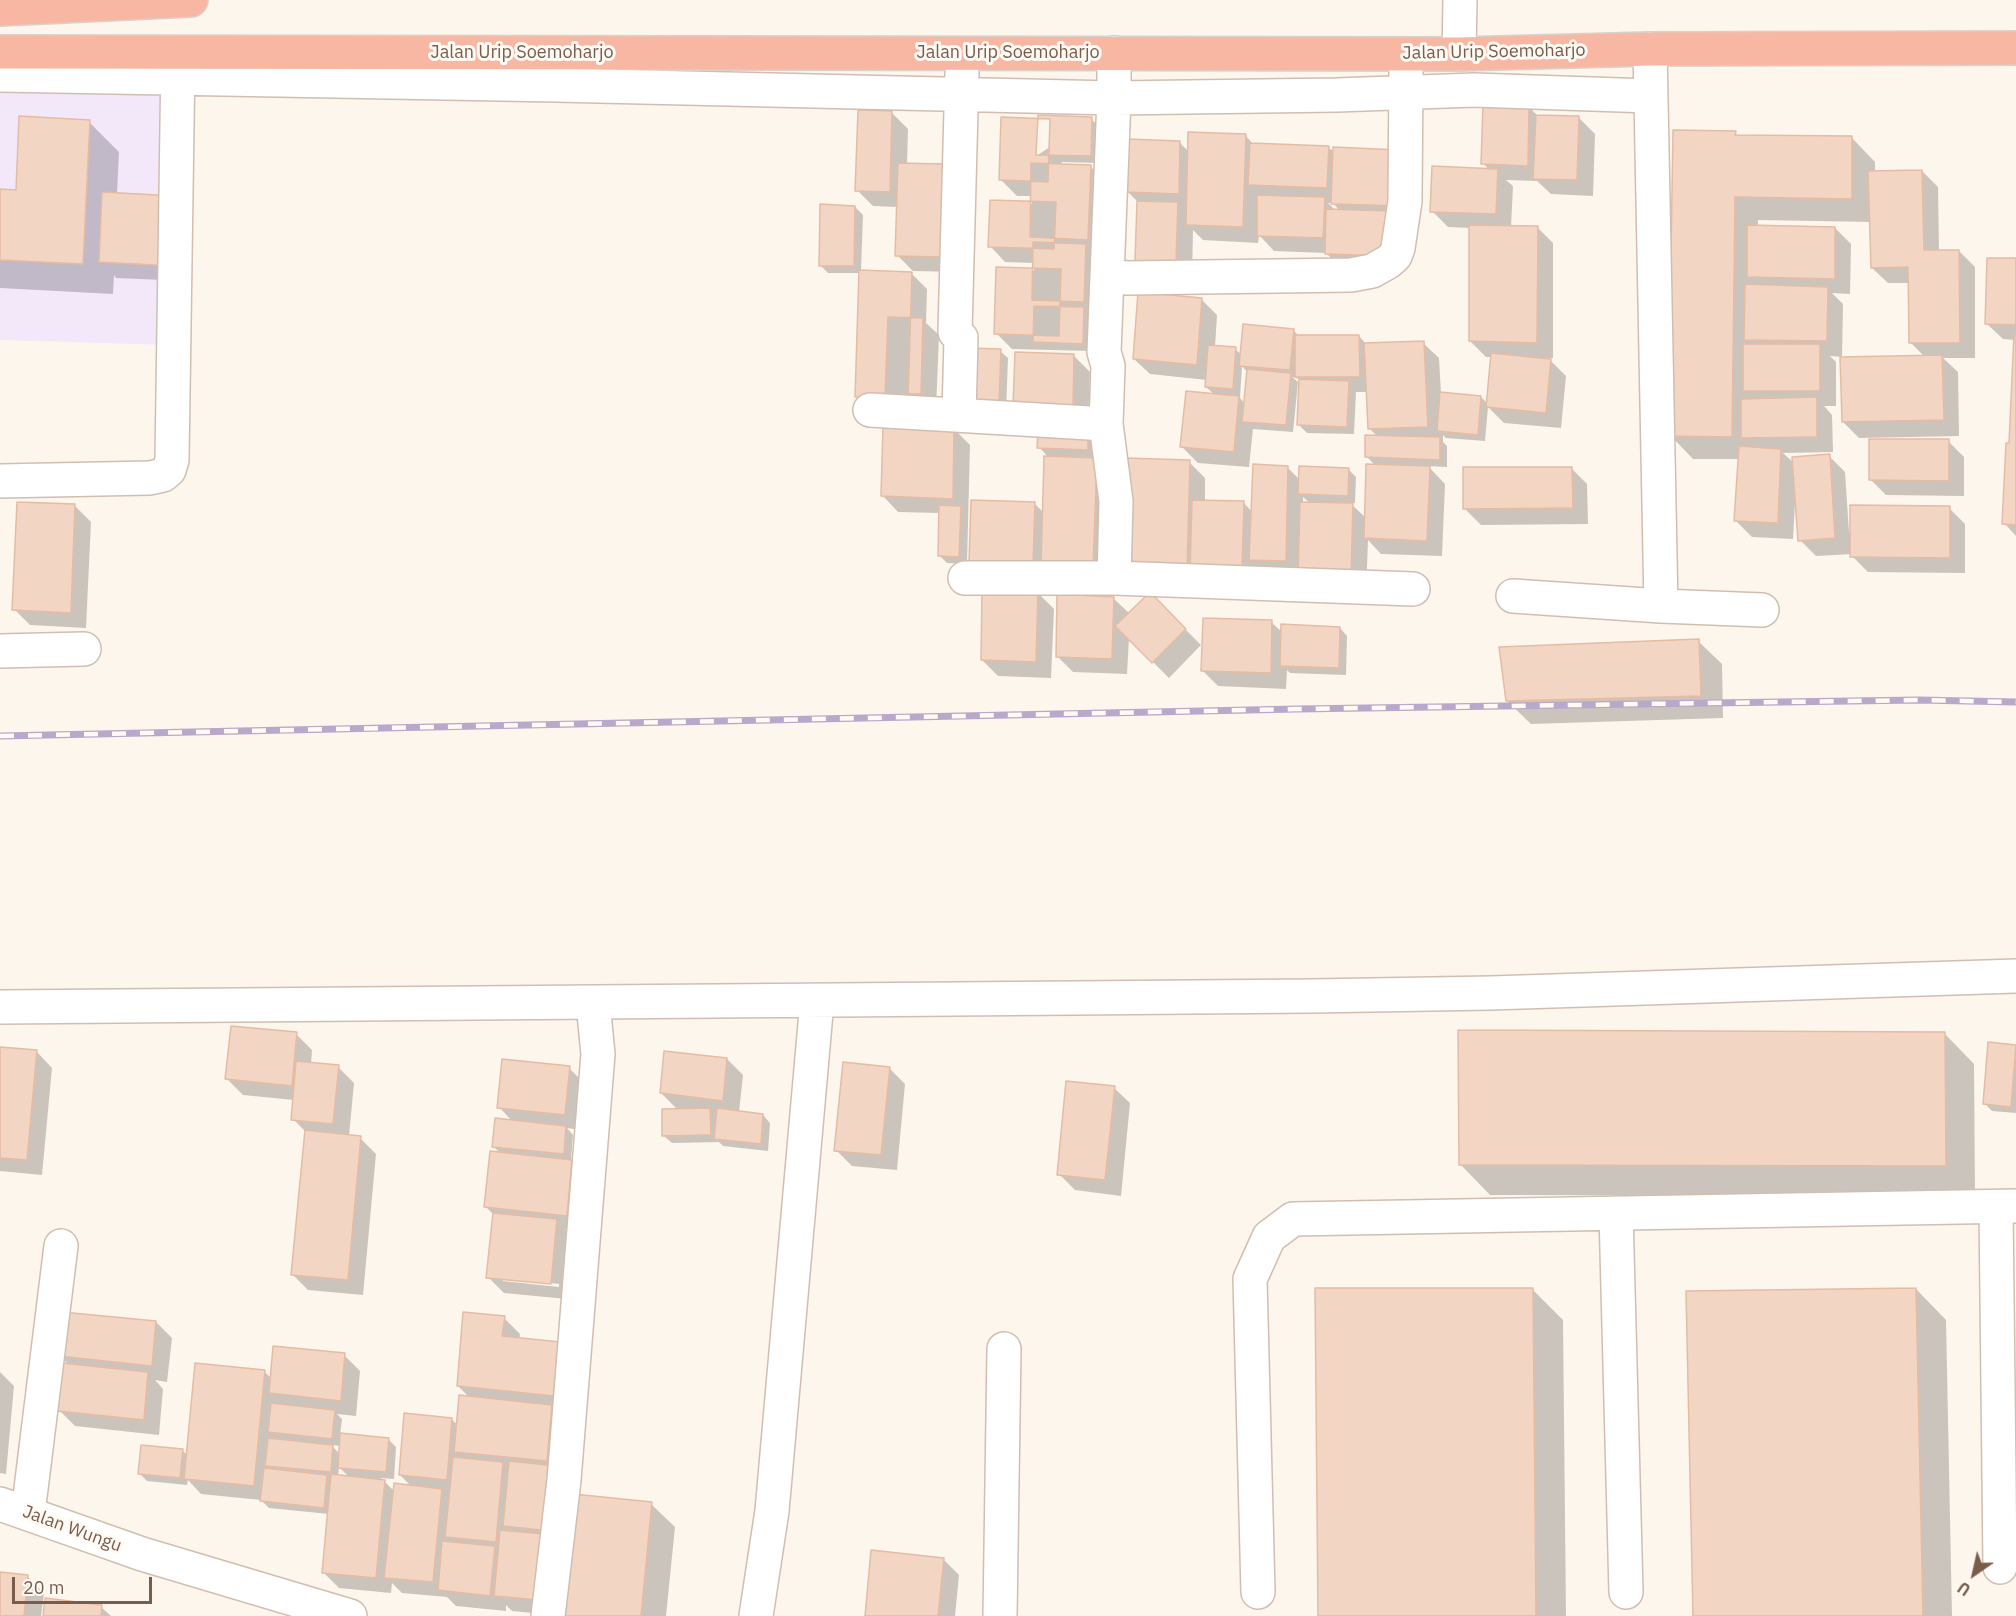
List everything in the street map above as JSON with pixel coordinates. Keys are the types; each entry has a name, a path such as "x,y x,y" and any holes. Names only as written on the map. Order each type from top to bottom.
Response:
{"highway":[{"path":"0,9 192,0"},
{"name":"Jalan Urip Soemoharjo","path":"0,52 178,66 962,54 1459,54 1650,49 2016,48"}],"street":[{"path":"1459,54 1460,0"},
{"path":"1650,49 1661,606"},
{"path":"1114,53 1104,352 1108,366 1106,424 1116,501 1114,578"},
{"path":"959,415 961,338 955,332 962,54"},
{"path":"1107,276 1127,279 1351,275 1372,271 1388,262 1395,256 1398,248 1405,201 1406,54"},
{"path":"0,75 178,66 1114,98 1474,90 1650,96"},
{"path":"0,481 150,478 163,475 169,470 172,460 178,66"},
{"path":"870,411 1106,424"},
{"path":"965,578 1114,578 1413,589"},
{"path":"1513,596 1762,610"},
{"path":"0,651 84,649"},
{"path":"0,1006 593,1003 1479,993 2016,976"},
{"path":"756,1616 772,1511 817,1001"},
{"path":"548,1616 564,1480 598,1054 593,1003"},
{"path":"1258,1592 1250,1279 1269,1238 1293,1219 2006,1206 2000,1567"},
{"path":"1616,1214 1626,1592"},
{"path":"14,1508 61,1246"},
{"path":"1000,1616 1004,1349"},
{"name":"Jalan Wungu","path":"14,1508 142,1554 350,1616"}],"shaded area":[{"path":"169,84 168,345 0,340 0,88"}],"building":[{"path":"1483,104 1529,105 1528,166 1481,164"},
{"path":"858,110 892,111 890,192 855,191"},
{"path":"1038,115 1092,117 1091,156 1036,155"},
{"path":"1536,115 1579,116 1577,180 1533,179"},
{"path":"19,116 90,120 83,264 0,260 0,189 16,190"},
{"path":"1001,117 1050,119 1048,182 999,180"},
{"path":"1673,130 1736,131 1735,135 1852,136 1852,199 1735,197 1732,437 1668,436"},
{"path":"1188,132 1246,134 1243,227 1186,225"},
{"path":"1127,139 1180,141 1179,194 1125,192"},
{"path":"1250,143 1329,146 1327,188 1248,185"},
{"path":"1333,147 1400,150 1399,206 1331,204"},
{"path":"898,163 945,164 943,257 895,256"},
{"path":"1031,163 1091,165 1088,240 1030,237"},
{"path":"1432,166 1498,169 1496,214 1430,212"},
{"path":"1922,170 1924,250 1959,250 1960,343 1909,343 1908,267 1871,268 1868,171"},
{"path":"102,192 175,196 172,266 99,262"},
{"path":"1257,195 1325,197 1323,238 1257,236"},
{"path":"990,200 1056,202 1054,249 988,247"},
{"path":"1137,201 1178,202 1176,263 1135,261"},
{"path":"820,204 855,206 854,266 819,266"},
{"path":"1326,209 1390,211 1389,256 1325,254"},
{"path":"1469,225 1538,226 1537,343 1469,341"},
{"path":"1747,225 1835,227 1835,279 1747,277"},
{"path":"1033,242 1086,244 1084,302 1032,300"},
{"path":"1987,258 2016,258 2016,325 1985,324"},
{"path":"996,267 1061,269 1059,336 994,334"},
{"path":"859,270 912,272 908,399 855,397"},
{"path":"1745,284 1828,287 1827,341 1744,340"},
{"path":"1138,292 1202,298 1197,365 1133,359"},
{"path":"1034,306 1084,307 1083,344 1033,342"},
{"path":"888,317 923,318 921,394 885,394"},
{"path":"1243,324 1294,329 1290,370 1239,366"},
{"path":"2014,334 2016,334 2016,525 2002,524 2006,443 2009,443"},
{"path":"1295,335 1359,335 1360,377 1295,377"},
{"path":"1424,341 1428,427 1368,429 1364,343"},
{"path":"1743,344 1820,344 1820,391 1743,391"},
{"path":"1208,345 1236,347 1233,389 1205,387"},
{"path":"966,348 1001,349 999,405 965,404"},
{"path":"1015,352 1074,354 1073,409 1013,407"},
{"path":"1491,353 1551,359 1546,413 1486,407"},
{"path":"1942,355 1944,420 1842,422 1840,357"},
{"path":"1247,369 1291,373 1286,425 1242,422"},
{"path":"1299,379 1349,381 1347,427 1297,425"},
{"path":"1186,391 1239,396 1234,452 1180,447"},
{"path":"1440,392 1481,396 1478,435 1437,431"},
{"path":"1817,397 1817,437 1741,438 1741,399"},
{"path":"883,425 954,427 953,499 881,496"},
{"path":"1038,433 1088,435 1088,450 1037,448"},
{"path":"1365,435 1440,437 1440,460 1365,457"},
{"path":"1869,439 1949,439 1949,481 1869,480"},
{"path":"1739,446 1781,449 1778,523 1734,521"},
{"path":"1830,454 1835,538 1798,541 1792,457"},
{"path":"1044,456 1097,458 1093,568 1041,566"},
{"path":"1126,458 1190,460 1187,573 1123,571"},
{"path":"1253,464 1288,466 1286,561 1249,560"},
{"path":"1366,464 1430,466 1427,541 1364,538"},
{"path":"1299,466 1349,468 1348,496 1298,494"},
{"path":"1463,467 1572,467 1573,508 1463,509"},
{"path":"971,500 1035,502 1033,564 969,562"},
{"path":"1192,500 1244,501 1242,573 1190,571"},
{"path":"17,502 75,504 71,613 12,610"},
{"path":"1300,502 1353,503 1351,579 1298,577"},
{"path":"939,505 961,506 959,557 938,556"},
{"path":"1850,505 1950,506 1950,558 1850,557"},
{"path":"982,589 1038,591 1036,662 981,660"},
{"path":"1150,592 1186,629 1152,663 1115,626"},
{"path":"1057,594 1114,597 1112,659 1056,657"},
{"path":"1203,618 1272,620 1271,673 1201,671"},
{"path":"1281,624 1340,627 1339,668 1280,666"},
{"path":"1699,639 1701,696 1506,701 1499,647"},
{"path":"231,1026 297,1032 292,1086 225,1079"},
{"path":"1458,1030 1945,1032 1946,1166 1459,1165"},
{"path":"1988,1042 2016,1045 2011,1107 1983,1104"},
{"path":"0,1047 37,1050 27,1160 0,1158"},
{"path":"664,1051 727,1058 723,1101 660,1093"},
{"path":"502,1059 570,1066 565,1115 497,1108"},
{"path":"296,1061 339,1065 333,1124 291,1120"},
{"path":"843,1062 890,1067 881,1155 834,1151"},
{"path":"1066,1081 1115,1086 1105,1180 1057,1175"},
{"path":"710,1108 711,1135 662,1136 662,1109"},
{"path":"717,1108 763,1114 761,1144 714,1139"},
{"path":"495,1118 566,1126 564,1154 492,1147"},
{"path":"305,1130 361,1136 348,1280 291,1275"},
{"path":"490,1151 572,1160 567,1216 484,1207"},
{"path":"493,1213 557,1219 551,1284 486,1278"},
{"path":"1315,1288 1533,1288 1536,1616 1318,1616"},
{"path":"1916,1288 1923,1616 1693,1616 1686,1291"},
{"path":"62,1312 156,1321 152,1366 58,1356"},
{"path":"463,1312 505,1316 502,1336 560,1342 554,1396 457,1386"},
{"path":"273,1346 345,1353 341,1401 269,1393"},
{"path":"62,1363 148,1372 144,1420 57,1411"},
{"path":"195,1363 265,1370 254,1486 184,1479"},
{"path":"459,1395 552,1405 547,1461 454,1452"},
{"path":"271,1403 335,1410 332,1439 268,1432"},
{"path":"404,1413 452,1418 447,1480 399,1475"},
{"path":"340,1433 389,1438 386,1472 338,1468"},
{"path":"268,1438 333,1445 331,1472 265,1466"},
{"path":"141,1445 183,1449 180,1478 138,1474"},
{"path":"453,1457 503,1462 496,1542 445,1537"},
{"path":"509,1461 556,1466 550,1531 503,1526"},
{"path":"264,1468 327,1475 324,1508 260,1501"},
{"path":"331,1474 385,1480 376,1578 322,1573"},
{"path":"394,1483 442,1489 433,1582 384,1578"},
{"path":"573,1494 652,1502 641,1616 562,1616"},
{"path":"500,1530 544,1534 538,1600 494,1596"},
{"path":"442,1541 495,1546 490,1596 438,1590"},
{"path":"871,1550 944,1558 938,1616 865,1616"},
{"path":"0,1572 28,1575 24,1616 0,1616"},
{"path":"45,1598 102,1605 101,1616 43,1616"}],"railway":[{"path":"0,736 1297,709 1919,700 2016,702"}]}
